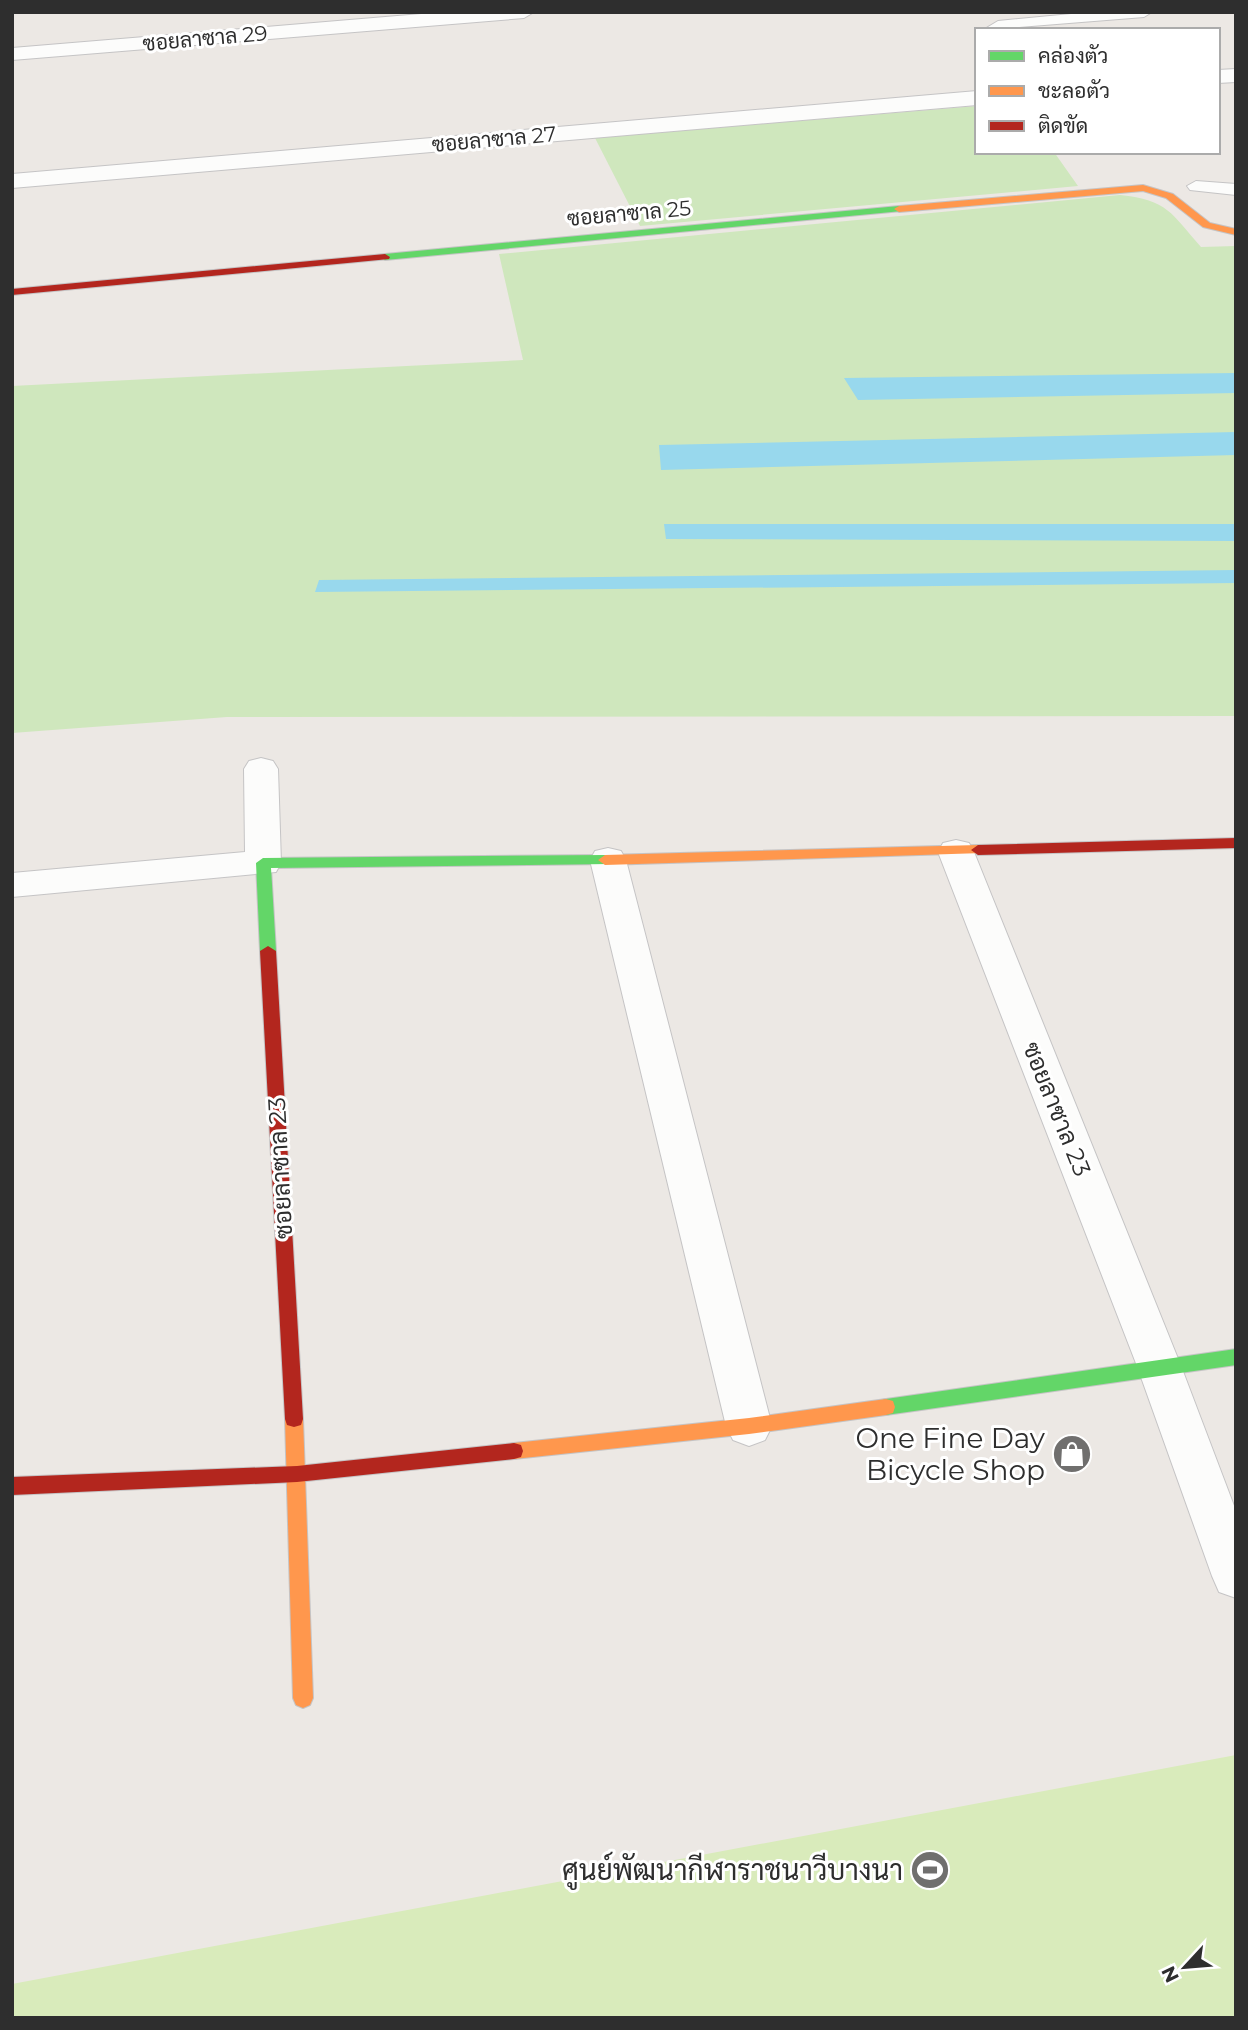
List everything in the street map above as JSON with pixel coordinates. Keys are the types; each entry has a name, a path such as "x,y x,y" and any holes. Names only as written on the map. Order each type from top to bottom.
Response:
{"street":[{"name":"ซอยลาซาล 29","path":"12,54 524,12"},
{"name":"ซอยลาซาล 27","path":"12,181 975,97"},
{"name":"ซอยลาซาล 25","path":"12,292 1118,188 1154,189 1174,198 1206,229 1236,232"},
{"name":"ซอยลาซาล 23","path":"261,769 263,863 297,1474 303,1698"},
{"path":"12,885 263,863 608,860 1236,844"},
{"name":"ซอยลาซาล 23","path":"956,852 1159,1366 1236,1576"},
{"path":"608,860 749,1426"},
{"path":"12,1486 297,1474 749,1426 1236,1357"}],"lane":[{"path":"994,28 1144,12"},
{"path":"1196,186 1236,190"}],"green space":[{"path":"975,106 975,154 1055,154 1078,186 640,226 595,138"},
{"path":"1120,195 1149,200 1167,210 1201,247 1236,246 1236,716 227,717 12,733 12,386 523,360 499,254"},
{"name":"ศูนย์พัฒนากีฬาราชนาวีบางนา","path":"1236,1755 1236,2018 12,2018 12,1984"}],"water":[{"path":"1236,373 1236,393 858,400 844,378"},
{"path":"1236,432 1236,455 661,470 659,445"},
{"path":"664,524 1236,524 1236,541 666,539"},
{"path":"1236,570 1236,583 315,592 319,580"}],"traffic: fast":[{"path":"385,257 899,209"},
{"path":"268,951 263,863 605,860"},
{"path":"886,1407 1236,1357"}],"traffic: slow":[{"path":"899,209 1143,188 1170,196 1206,225 1236,232"},
{"path":"605,860 978,850"},
{"path":"514,1451 749,1426 886,1407"},
{"path":"294,1419 303,1698"}],"traffic: jam":[{"path":"12,292 385,257"},
{"path":"978,850 1236,843"},
{"path":"268,951 294,1419"},
{"path":"12,1486 297,1474 514,1451"}],"place":[{"name":"One Fine Day Bicycle Shop","path":"1072,1454"},
{"name":"ศูนย์พัฒนากีฬาราชนาวีบางนา","path":"930,1870"}]}
